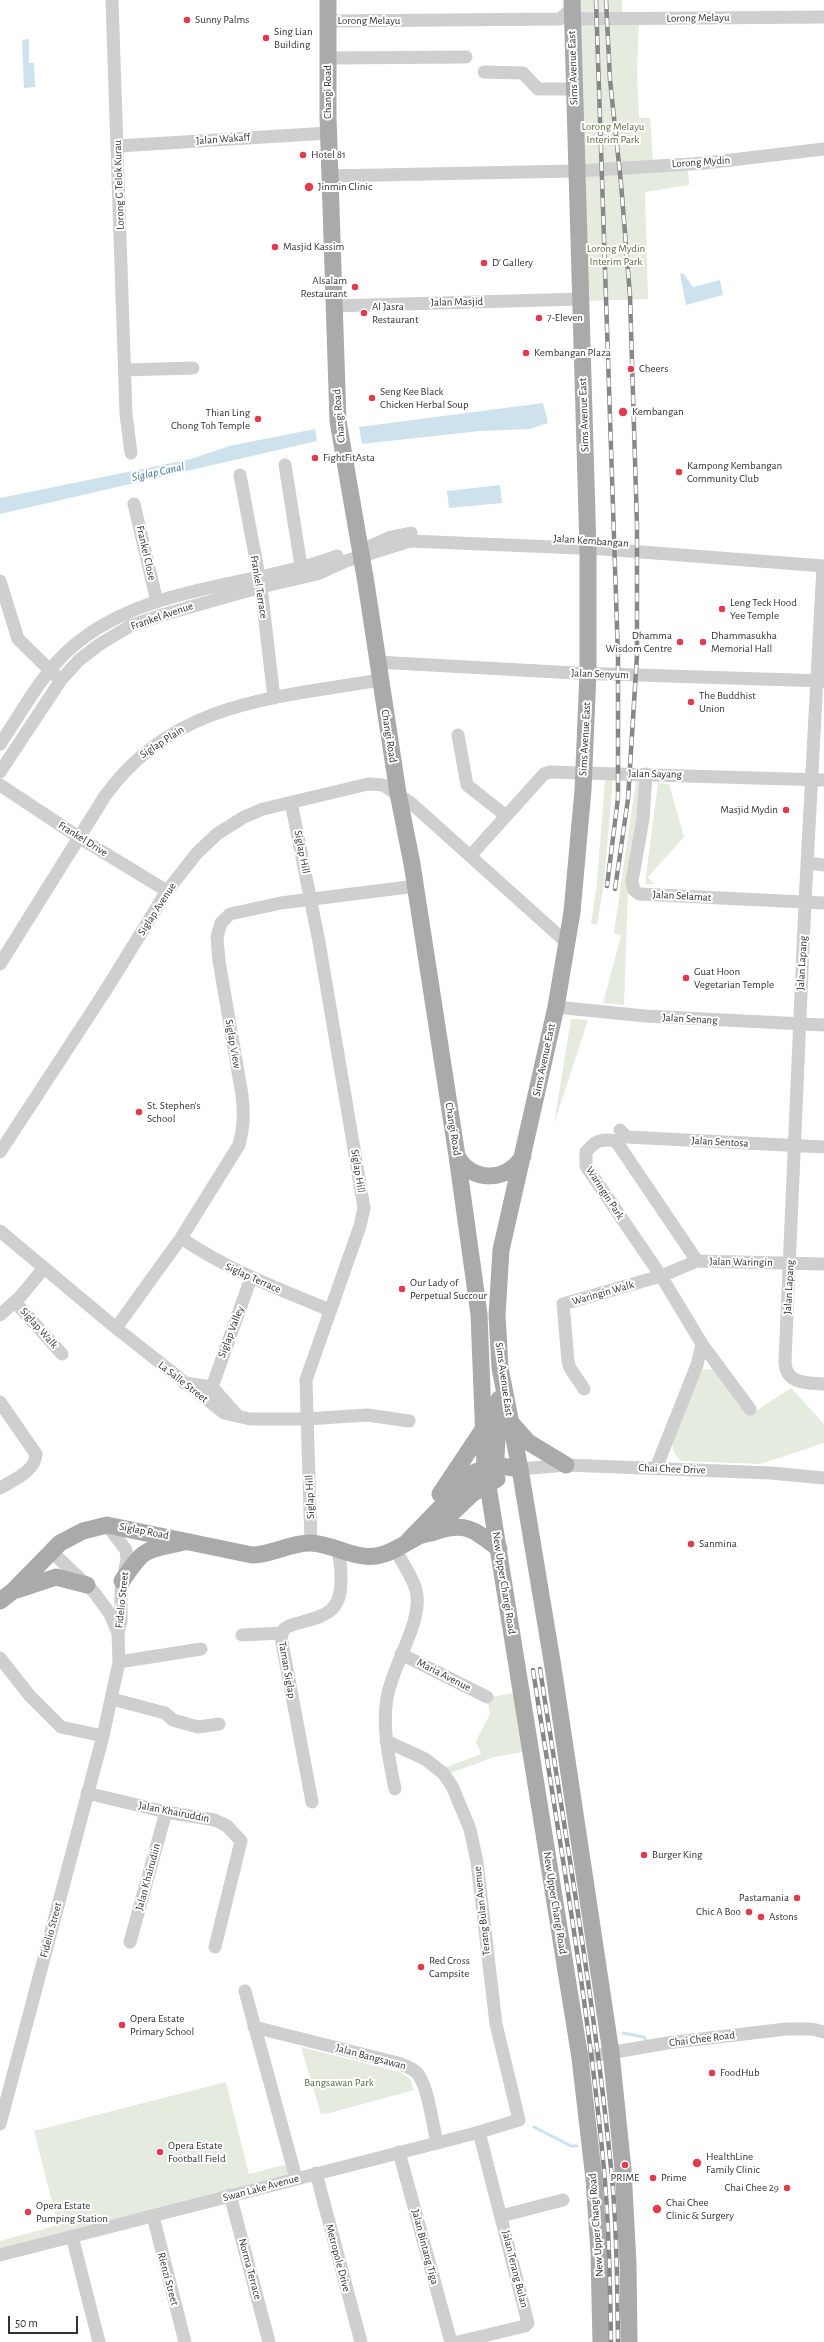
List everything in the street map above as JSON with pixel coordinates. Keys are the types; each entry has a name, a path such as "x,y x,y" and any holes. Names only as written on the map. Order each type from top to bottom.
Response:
{"main road":[{"name":"Changi Road","path":"328,0 329,176 338,421 398,793 416,886 457,1156 479,1314 482,1431 490,1472"},
{"name":"Sims Avenue East","path":"520,1469 500,1368 497,1315 501,1250 524,1154 556,1007 576,876 588,673 588,545 580,299 572,172 574,89 572,9"},
{"path":"457,1156 471,1171 491,1176 508,1171 518,1164 524,1154"},
{"path":"500,1368 490,1472 520,1469 553,1666 612,2056 623,2169 628,2264 629,2342"},
{"path":"510,1422 528,1442 566,1465"},
{"path":"405,1542 482,1431"},
{"name":"Siglap Road","path":"405,1542 474,1472 490,1472"},
{"name":"Siglap Road","path":"6,1596 51,1551 74,1534 107,1525 252,1555 274,1553 311,1540 337,1549 370,1556 382,1555 418,1536 431,1533 472,1494 490,1472"},
{"name":"New Upper Changi Road","path":"490,1472 499,1549 580,2060 594,2179 599,2253 601,2342"},
{"path":"431,1533 451,1526 462,1526 476,1531 499,1549"},
{"path":"122,1581 142,1554 149,1549 190,1541"},
{"path":"6,1596 56,1577 87,1585"}],"street":[{"name":"Lorong G Telok Kurau","path":"112,0 126,414 131,453"},
{"name":"Lorong Melayu","path":"328,21 560,19 572,9 824,16"},
{"name":"Changi Road","path":"329,58 466,57"},
{"path":"484,72 523,73 538,89 574,89"},
{"name":"Jalan Wakaff","path":"118,146 329,133"},
{"name":"Lorong Mydin","path":"329,176 572,172 706,163 824,150"},
{"name":"Jalan Masjid","path":"334,306 580,299"},
{"path":"125,370 193,368"},
{"path":"285,465 301,566"},
{"name":"Frankel Terrace","path":"240,475 260,582 274,698"},
{"name":"Frankel Close","path":"134,504 157,602"},
{"name":"Jalan Kembangan","path":"360,553 391,537 410,533 588,545 824,564"},
{"name":"Frankel Avenue","path":"0,772 61,680 79,660 100,644 130,626 162,614 260,582 301,566 360,553"},
{"name":"Frankel Avenue","path":"0,744 50,671 72,647 102,627 130,612 157,602 260,582 317,574 360,553"},
{"name":"Jalan Lapang","path":"824,564 818,779 805,902 791,1263 785,1361 789,1375 796,1381 824,1384"},
{"path":"0,581 18,639 61,680"},
{"name":"Jalan Senyum","path":"377,662 588,673 821,681"},
{"name":"Siglap Plain","path":"0,964 122,772 147,750 203,718 252,702 380,680"},
{"path":"458,735 467,785 505,815"},
{"name":"Jalan Sayang","path":"471,855 505,815 544,774 646,774 818,779"},
{"name":"Jalan Selamat","path":"646,774 643,819 632,882 634,890 640,894 649,895 824,903"},
{"name":"Siglap Avenue","path":"0,1152 104,993 167,891 197,852 217,834 244,817 263,808 368,784 383,785 398,793"},
{"name":"Frankel Drive","path":"0,785 80,838 167,891"},
{"path":"398,793 471,855 566,942"},
{"name":"Siglap Hill","path":"292,802 311,899 364,1208 360,1226 306,1380 311,1540"},
{"path":"808,863 824,865"},
{"name":"Siglap View","path":"116,1328 181,1238 239,1145 245,1116 219,961 218,930 224,918 230,914 311,899 416,886"},
{"name":"Jalan Senang","path":"556,1007 645,1016 824,1025"},
{"path":"618,1135 697,1261"},
{"name":"Jalan Sentosa","path":"618,1135 627,1137 824,1147"},
{"name":"Waringin Park","path":"618,1135 594,1143 586,1152 586,1166 661,1276 702,1344 750,1409"},
{"name":"La Salle Street","path":"0,1231 116,1328 217,1409 240,1418 307,1419 367,1415 409,1420"},
{"name":"Siglap Terrace","path":"181,1238 211,1258 251,1278 330,1310"},
{"name":"Jalan Waringin","path":"661,1276 697,1261 824,1264"},
{"name":"Siglap Walk","path":"0,1315 16,1302 44,1268"},
{"name":"Waringin Walk","path":"584,1389 570,1368 562,1305 661,1276"},
{"name":"Siglap Valley","path":"212,1387 251,1278"},
{"name":"Siglap Walk","path":"16,1302 62,1354"},
{"path":"656,1468 697,1365 702,1344"},
{"path":"184,1383 212,1387 240,1418"},
{"path":"0,1402 36,1454 34,1464 29,1469 0,1488"},
{"name":"Chai Chee Drive","path":"520,1469 566,1465 807,1475 824,1478"},
{"name":"Fidelio Street","path":"0,2124 103,1736 119,1662 116,1612 126,1550 107,1525"},
{"path":"395,1789 386,1741 387,1696 416,1612 417,1595 405,1542"},
{"name":"Taman Siglap","path":"312,1802 282,1649 282,1633 290,1626 329,1612 338,1603 340,1595 341,1561 337,1549"},
{"name":"Fidelio Street","path":"51,1551 116,1612"},
{"path":"242,1635 282,1633"},
{"path":"119,1662 201,1649"},
{"name":"Maria Avenue","path":"401,1654 487,1697"},
{"path":"0,1658 30,1696 61,1727 103,1736"},
{"path":"112,1699 165,1713 173,1720 198,1727 219,1724"},
{"name":"Terang Bulan Avenue","path":"386,1741 425,1758 443,1773 452,1786 470,1829 477,1862 496,2024 520,2118"},
{"name":"Jalan Khairuddin","path":"87,1793 166,1812 221,1822 233,1831 241,1841 215,1947"},
{"name":"Jalan Khairudiin","path":"130,1942 166,1812"},
{"path":"245,1991 296,2178"},
{"name":"Jalan Bangsawan","path":"254,2027 398,2064 412,2069 418,2075 423,2085 438,2142"},
{"name":"Chai Chee Road","path":"612,2056 667,2043 786,2029 812,2029 824,2032"},
{"name":"Chai Chee Road","path":"580,2060 787,2034 811,2033 824,2037"},
{"name":"Swan Lake Avenue","path":"0,2255 479,2132 518,2121 520,2118"},
{"name":"Jalan Terang Bulan","path":"458,2342 524,2326 528,2323 479,2132"},
{"name":"Jalan Bintang Tiga","path":"399,2152 451,2342"},
{"name":"Metropole Drive","path":"316,2173 361,2342"},
{"name":"Norma Terrace","path":"230,2195 269,2342"},
{"name":"Jalan Terang Bulan","path":"501,2216 563,2200"},
{"name":"Rienzi Street","path":"153,2216 185,2342"},
{"path":"72,2236 99,2342"}],"green space":[{"path":"578,0 622,0 622,15 579,15"},
{"name":"Lorong Melayu Interim Park","path":"639,23 637,70 639,118 650,118 653,162 584,166 579,24"},
{"name":"Lorong Mydin Interim Park","path":"688,168 689,185 645,192 648,299 586,301 585,175"},
{"path":"605,779 613,779 604,883 597,925 591,924 597,883"},
{"path":"636,780 642,783 628,889 624,1005 603,1003 621,936 614,933"},
{"path":"658,783 669,784 684,837 648,877 654,884 645,884"},
{"path":"571,1019 588,1020 554,1124"},
{"path":"705,1369 713,1370 717,1373 747,1414 751,1414 791,1388 824,1424 824,1443 761,1464 681,1461 672,1446 673,1439 699,1373"},
{"path":"517,1692 528,1751 494,1757 448,1774 444,1768 481,1754 476,1741 490,1714 487,1698"},
{"name":"Bangsawan Park","path":"301,2047 400,2072 410,2079 414,2090 321,2114"},
{"path":"226,2082 249,2174 291,2163 295,2177 0,2253 0,2241 58,2225 34,2131"}],"water":[{"path":"29,39 29,63 34,63 35,87 24,88 22,40"},
{"path":"683,273 693,287 720,280 723,295 686,305 680,274"},
{"path":"543,403 548,423 530,429 480,431 362,444 359,427"},
{"name":"Siglap Canal","path":"315,429 317,441 0,514 0,498 191,459 229,446"},
{"path":"500,485 502,503 449,508 447,491"}],"waterway":[{"path":"623,2033 644,2037 646,2041"},
{"path":"534,2127 571,2146 577,2146"}],"railway":[{"path":"596,0 618,656 618,798 607,886"},
{"path":"606,0 610,80 621,183 630,296 637,526 637,655 628,799 615,889"},
{"path":"540,1669 578,1913 603,2097 614,2204 618,2342"},
{"path":"533,1670 589,2036 607,2204 611,2342"}],"place":[{"name":"Sunny Palms","path":"187,20"},
{"name":"Sing Lian Building","path":"266,38"},
{"name":"Hotel 81","path":"303,155"},
{"name":"Jinmin Clinic","path":"309,187"},
{"name":"Masjid Kassim","path":"275,247"},
{"name":"D' Gallery","path":"484,263"},
{"name":"Alsalam Restaurant","path":"355,287"},
{"name":"Al Jasra Restaurant","path":"364,313"},
{"name":"7-Eleven","path":"539,318"},
{"name":"Kembangan Plaza","path":"526,353"},
{"name":"Cheers","path":"631,369"},
{"name":"Seng Kee Black Chicken Herbal Soup","path":"372,398"},
{"name":"Kembangan","path":"623,412"},
{"name":"Thian Ling Chong Toh Temple","path":"258,419"},
{"name":"FightFitAsta","path":"315,458"},
{"name":"Kampong Kembangan Community Club","path":"679,472"},
{"name":"Leng Teck Hood Yee Temple","path":"722,609"},
{"name":"Dhamma Wisdom Centre","path":"680,642"},
{"name":"Dhammasukha Memorial Hall","path":"703,642"},
{"name":"The Buddhist Union","path":"691,702"},
{"name":"Masjid Mydin","path":"786,810"},
{"name":"Guat Hoon Vegetarian Temple","path":"686,978"},
{"name":"St. Stephen's School","path":"139,1112"},
{"name":"Our Lady of Perpetual Succour","path":"402,1289"},
{"name":"Sanmina","path":"691,1544"},
{"name":"Burger King","path":"644,1855"},
{"name":"Pastamania","path":"797,1898"},
{"name":"Chic A Boo","path":"749,1912"},
{"name":"Astons","path":"761,1917"},
{"name":"Red Cross Campsite","path":"421,1967"},
{"name":"Opera Estate Primary School","path":"122,2025"},
{"name":"FoodHub","path":"712,2073"},
{"name":"Opera Estate Football Field","path":"160,2152"},
{"name":"HealthLine Family Clinic","path":"697,2163"},
{"name":"PRIME","path":"625,2165"},
{"name":"Prime","path":"653,2178"},
{"name":"Chai Chee 29","path":"787,2188"},
{"name":"Chai Chee Clinic & Surgery","path":"657,2209"},
{"name":"Opera Estate Pumping Station","path":"28,2212"}]}
